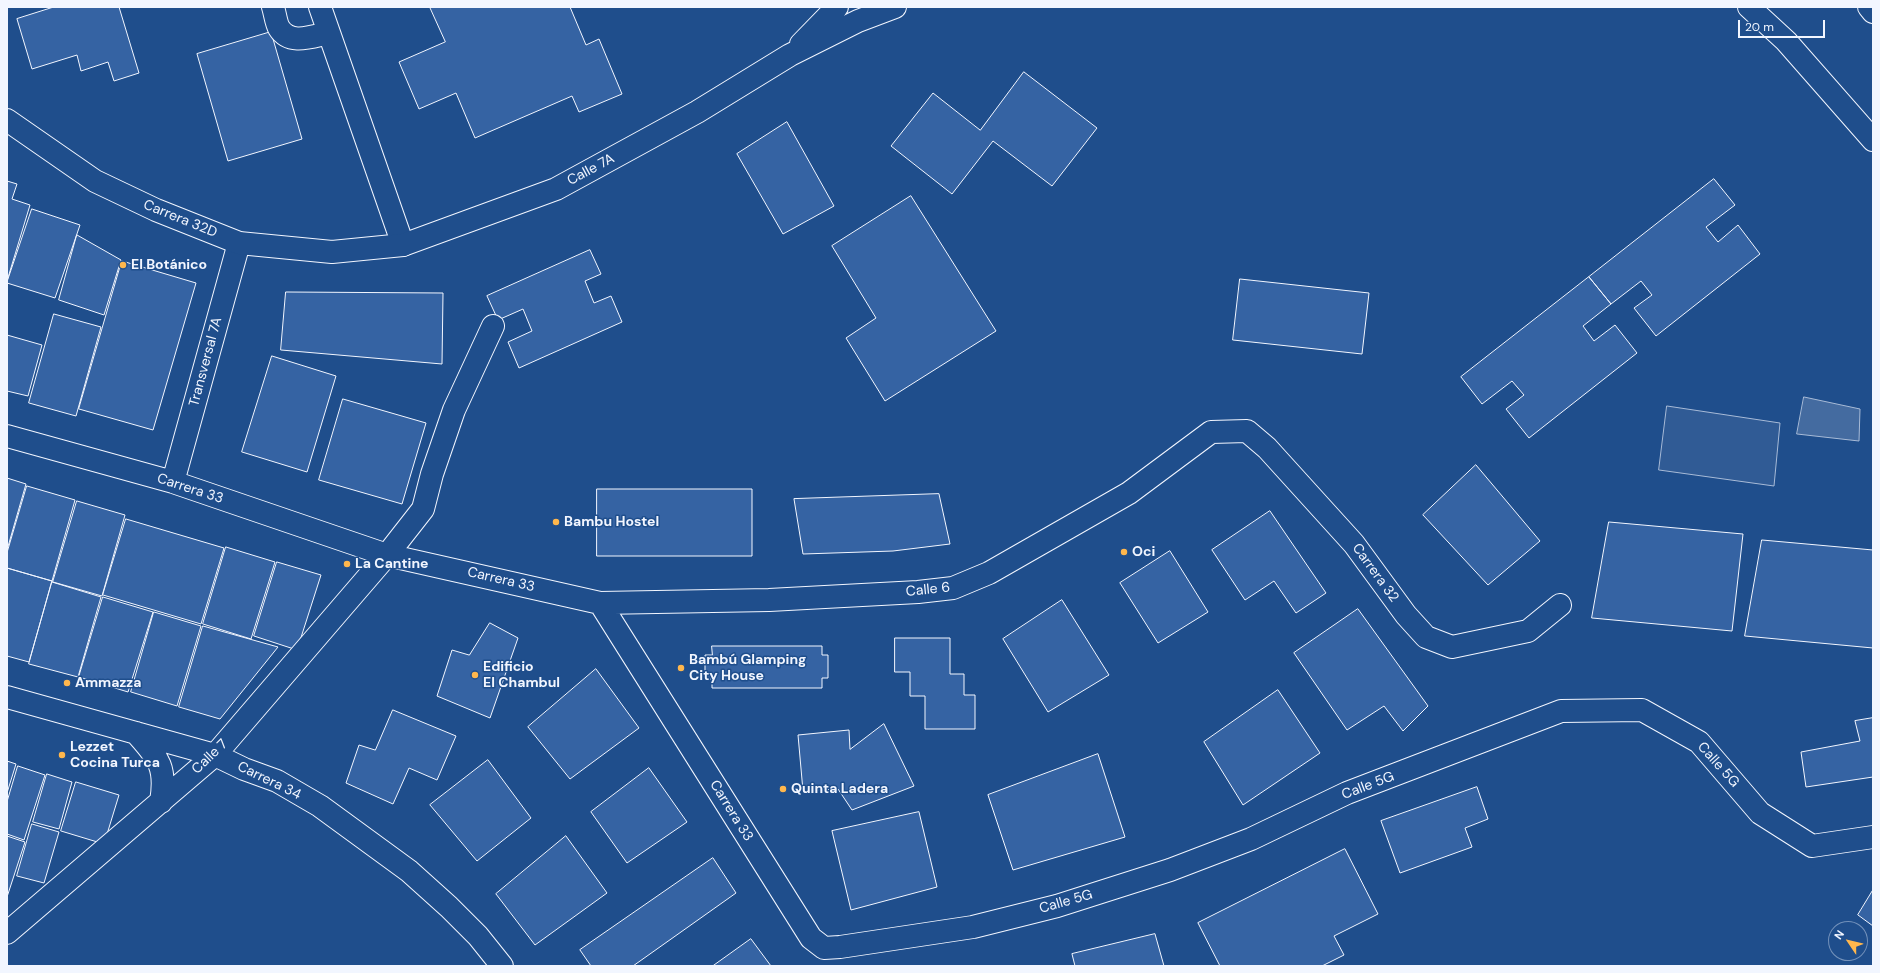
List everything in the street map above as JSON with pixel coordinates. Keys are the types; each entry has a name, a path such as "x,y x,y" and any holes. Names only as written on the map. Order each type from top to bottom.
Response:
{"street":[{"path":"273,7 279,28 288,37 298,39 329,33"},
{"path":"320,7 403,245"},
{"name":"Calle 7A","path":"790,55 837,7"},
{"name":"Calle 7A","path":"376,247 403,245 556,189 697,112 790,55 858,21 895,7"},
{"path":"1749,7 1786,41 1873,140"},
{"path":"1869,7 1873,12"},
{"name":"Carrera 32D","path":"7,120 95,181 156,210 239,243 332,252 376,247"},
{"name":"Transversal 7A","path":"173,482 239,243"},
{"name":"Calle 7","path":"7,933 216,754 387,555 423,509 432,474 454,410 493,326"},
{"name":"Carrera 32","path":"1211,432 1247,431 1267,448 1354,544 1406,615 1426,637 1452,647 1528,630 1560,605"},
{"name":"Calle 6","path":"600,603 769,600 918,592 953,588 989,573 1129,493 1211,432"},
{"name":"Carrera 33","path":"7,436 173,482 387,555 600,603 811,938 824,948"},
{"name":"Carrera 34","path":"7,697 216,754 244,769 277,782 320,806 409,871 478,936 502,966"},
{"name":"Calle 5G","path":"824,948 840,947 973,927 1057,906 1155,875 1251,839 1346,793 1561,711 1642,710 1699,742 1760,813 1812,846 1873,837"},
{"path":"136,732 158,761 164,782 161,802"}],"shaded area":[{"path":"1804,397 1860,409 1859,441 1797,434"},
{"path":"1667,406 1780,423 1774,486 1659,470"}],"building":[{"path":"54,7 119,7 139,73 114,81 108,62 81,71 77,55 32,69 17,19"},
{"path":"430,7 570,7 586,45 599,39 622,94 579,112 572,96 475,138 456,93 419,109 399,62 445,42"},
{"path":"271,32 302,139 228,161 197,54"},
{"path":"1024,72 1097,128 1052,186 993,141 952,194 891,146 933,93 980,130"},
{"path":"787,122 834,206 783,234 737,154"},
{"path":"1714,179 1735,205 1706,227 1718,242 1738,225 1760,254 1656,336 1634,308 1652,295 1641,281 1611,304 1589,277"},
{"path":"7,181 17,184 12,199 30,205 7,281"},
{"path":"911,196 996,331 885,401 846,338 876,318 832,246"},
{"path":"32,209 80,225 55,298 7,283"},
{"path":"77,235 121,260 104,315 59,300"},
{"path":"590,250 601,274 585,281 594,303 611,296 622,322 519,368 508,342 532,331 523,309 498,320 487,296"},
{"path":"122,261 196,283 153,430 79,409"},
{"path":"1589,277 1611,304 1583,326 1594,341 1615,325 1637,353 1529,438 1506,409 1524,395 1512,381 1482,404 1461,377"},
{"path":"1240,279 1369,293 1362,354 1233,340"},
{"path":"286,292 443,293 442,364 281,350"},
{"path":"54,314 101,327 76,416 29,403"},
{"path":"7,335 42,345 28,396 7,391"},
{"path":"272,356 336,376 307,472 242,452"},
{"path":"343,399 426,423 402,504 319,480"},
{"path":"1476,465 1540,541 1488,585 1423,515"},
{"path":"7,478 26,484 7,550"},
{"path":"27,486 75,500 52,581 7,568 7,553"},
{"path":"597,489 752,489 752,556 597,556"},
{"path":"939,494 950,544 893,551 803,554 794,499"},
{"path":"77,501 125,515 102,596 53,582"},
{"path":"1270,511 1326,593 1296,613 1274,581 1245,600 1212,550"},
{"path":"126,519 224,548 201,624 103,595"},
{"path":"1609,522 1743,534 1732,631 1592,618"},
{"path":"1762,540 1873,550 1873,648 1745,636"},
{"path":"226,547 275,562 251,639 203,624"},
{"path":"1170,551 1208,612 1158,643 1120,583"},
{"path":"277,562 321,575 297,650 254,636"},
{"path":"7,568 52,581 29,662 7,656"},
{"path":"52,582 101,597 78,677 29,664"},
{"path":"103,597 153,612 128,692 79,677"},
{"path":"1062,600 1109,675 1048,712 1003,639"},
{"path":"1358,609 1428,706 1403,731 1384,706 1347,730 1294,653"},
{"path":"154,612 201,626 177,706 131,692"},
{"name":"Edificio El Chambul","path":"490,623 518,638 490,718 437,696 452,650 469,655"},
{"path":"203,626 278,647 220,719 179,707"},
{"path":"895,638 950,638 950,674 964,674 964,695 975,695 975,729 925,729 925,696 910,696 910,672 895,672"},
{"path":"712,646 822,646 822,655 828,655 828,678 822,678 822,688 712,688 712,679 705,679 705,655 712,655"},
{"path":"596,669 639,728 570,779 528,727"},
{"path":"1278,690 1320,753 1243,805 1204,742"},
{"path":"393,710 456,736 437,780 409,768 393,804 346,783 359,745 375,750"},
{"path":"1873,718 1873,777 1806,787 1801,752 1860,741 1855,721"},
{"path":"884,724 914,786 852,810 838,789 803,791 798,735 849,730 850,749"},
{"path":"1098,754 1125,837 1013,870 988,795"},
{"path":"488,760 531,818 477,861 430,805"},
{"path":"7,761 16,764 7,793"},
{"path":"18,766 45,775 24,840 7,834 7,802"},
{"path":"649,768 687,822 627,863 591,812"},
{"path":"47,774 72,782 59,829 33,822"},
{"path":"76,782 119,795 104,844 61,831"},
{"path":"1477,787 1488,819 1465,828 1472,847 1400,873 1381,821"},
{"path":"919,812 937,887 851,910 832,831"},
{"path":"32,824 59,832 44,883 17,876"},
{"path":"7,836 25,842 7,897"},
{"path":"566,836 607,893 535,945 496,894"},
{"path":"1345,849 1378,914 1334,936 1344,955 1322,966 1220,966 1198,923"},
{"path":"713,858 736,893 633,966 591,966 580,950"},
{"path":"1873,890 1873,926 1858,915"},
{"path":"1155,934 1164,966 1075,966 1072,954"},
{"path":"751,939 771,966 713,966"}],"place":[{"name":"El Botánico","path":"123,265"},
{"name":"Bambu Hostel","path":"556,522"},
{"name":"Oci","path":"1124,552"},
{"name":"La Cantine","path":"347,564"},
{"name":"Bambú Glamping City House","path":"681,668"},
{"name":"Edificio El Chambul","path":"475,675"},
{"name":"Ammazza","path":"67,683"},
{"name":"Lezzet Cocina Turca","path":"62,755"},
{"name":"Quinta Ladera","path":"783,789"}]}
